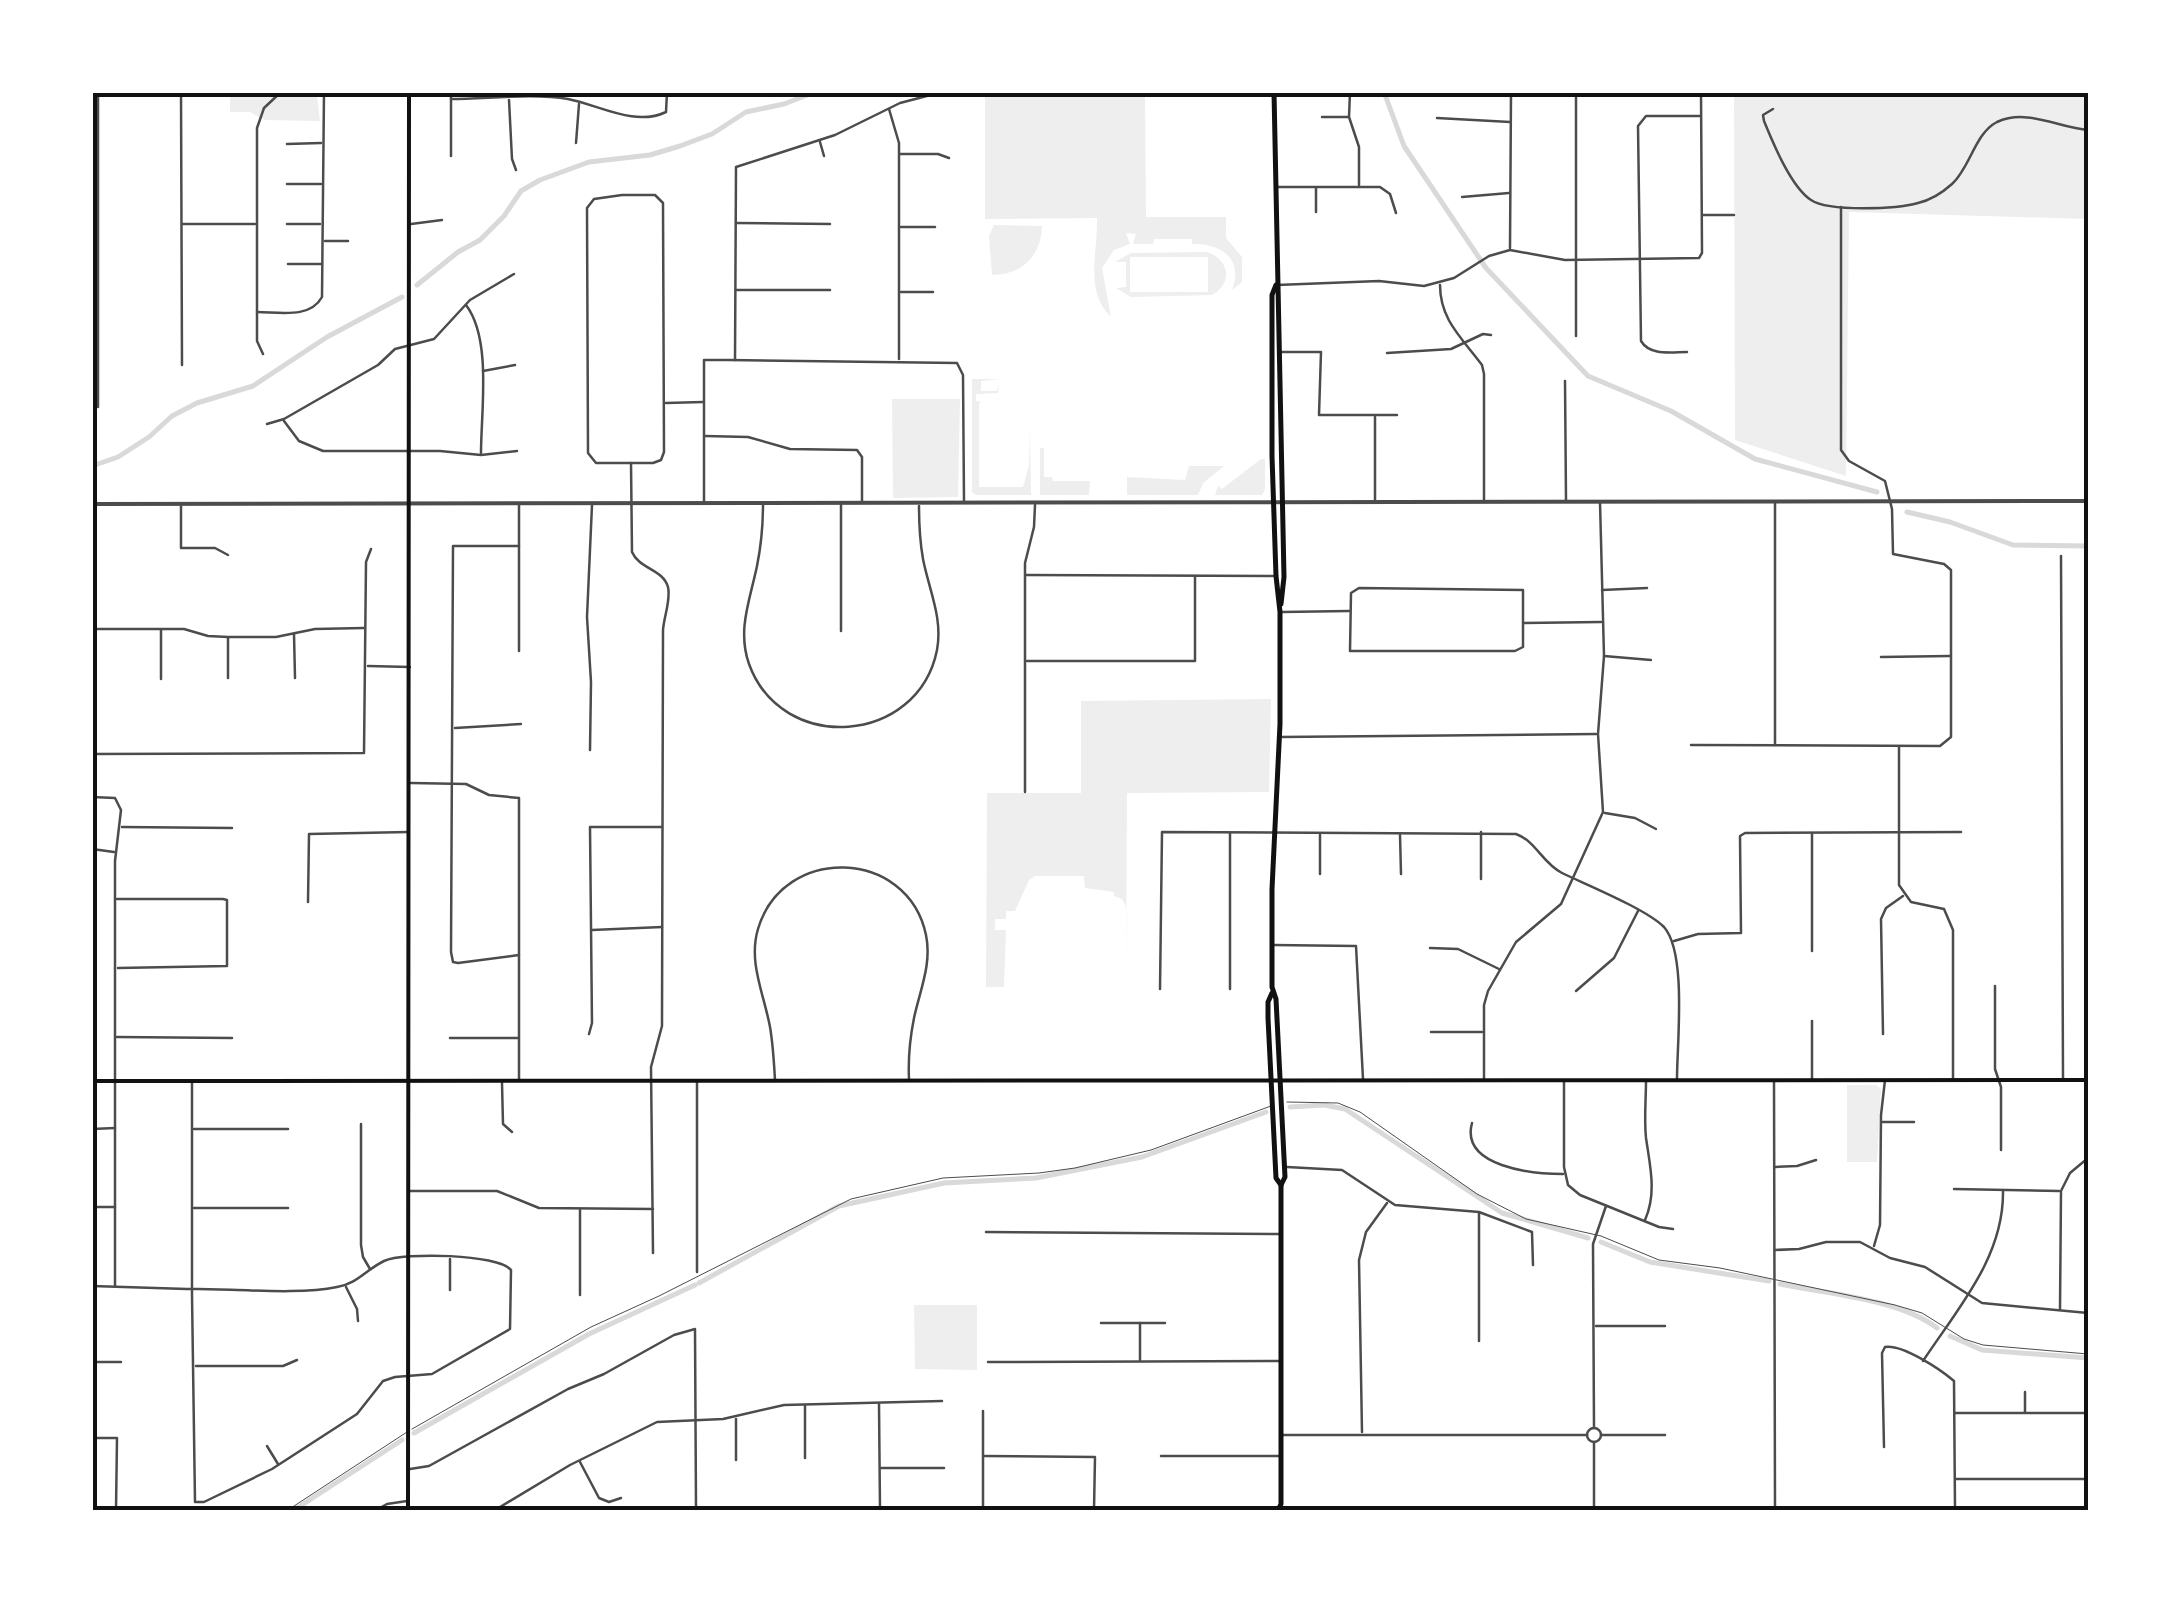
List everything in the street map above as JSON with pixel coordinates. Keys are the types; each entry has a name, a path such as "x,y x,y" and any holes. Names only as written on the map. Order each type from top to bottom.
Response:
{"main road":[{"path":"408,92 408,1510"},
{"path":"1274,92 1284,554 1272,993 1268,1002 1276,1178 1281,1186"},
{"path":"1276,285 1272,295 1272,444 1280,612"},
{"path":"1272,993 1276,999 1284,1167 1282,1508"},
{"path":"92,1081 2088,1080"}],"street":[{"path":"98,92 95,238 98,407"},
{"path":"182,92 182,365"},
{"path":"262,354 257,342 256,312 258,121 264,108 281,92"},
{"path":"256,312 302,312 315,308 323,294 324,92"},
{"path":"450,92 451,156"},
{"path":"450,99 564,99 621,116 662,115 667,110 666,92"},
{"path":"735,360 736,167 819,140 888,108 942,92"},
{"path":"1350,92 1350,117 1359,147 1359,186"},
{"path":"1510,250 1511,92"},
{"path":"1576,92 1576,336"},
{"path":"1276,285 1440,283 1500,251 1510,250 1536,257 1576,260 1699,258 1701,92"},
{"path":"509,99 516,170"},
{"path":"576,143 579,102"},
{"path":"888,108 898,132 899,154 899,361"},
{"path":"1774,109 1763,116 1764,121 1801,191 1819,204 1841,207 1902,206 1935,197 1956,180 1988,129 1999,122 2045,119 2088,130"},
{"path":"1687,352 1650,350 1639,332 1641,119 1701,116"},
{"path":"1322,117 1350,117"},
{"path":"1437,118 1512,122"},
{"path":"819,140 824,156"},
{"path":"287,144 324,143"},
{"path":"899,154 938,154 949,158"},
{"path":"287,184 324,184"},
{"path":"1275,187 1376,186 1390,194 1396,212"},
{"path":"1316,187 1316,212"},
{"path":"1462,196 1510,193"},
{"path":"622,195 660,198 663,206 664,403 661,460 591,460 589,204 597,199 622,195"},
{"path":"1691,745 1940,746 1948,742 1952,727 1951,570 1944,564 1893,554 1885,481 1849,461 1841,450 1841,207"},
{"path":"1702,215 1734,215"},
{"path":"409,224 442,220"},
{"path":"182,224 256,224"},
{"path":"287,224 324,224"},
{"path":"734,224 830,224"},
{"path":"899,227 936,226"},
{"path":"324,241 348,241"},
{"path":"288,264 324,264"},
{"path":"267,424 284,419 378,365 395,349 434,339 465,304 514,274"},
{"path":"1440,283 1443,312 1482,365 1484,374 1484,501"},
{"path":"735,290 830,290"},
{"path":"899,292 933,292"},
{"path":"465,304 479,331 481,455"},
{"path":"1387,353 1452,350 1483,334 1491,335"},
{"path":"1279,352 1320,352 1320,415 1397,415"},
{"path":"704,503 704,360 735,360 950,361 961,368 964,503"},
{"path":"481,371 515,365"},
{"path":"1564,381 1566,502"},
{"path":"664,403 704,402"},
{"path":"1375,415 1375,501"},
{"path":"284,419 299,441 318,450 481,455 516,451"},
{"path":"704,436 748,437 795,450 856,450 862,457 862,503"},
{"path":"631,463 633,557 660,575 668,588 663,630 662,1026 650,1082 653,1253"},
{"path":"1025,792 1025,575 1035,502"},
{"path":"1484,1080 1484,1000 1516,942 1558,907 1603,812 1598,734 1604,656 1600,502"},
{"path":"1775,502 1775,746"},
{"path":"92,504 2088,502"},
{"path":"590,750 588,617 592,503"},
{"path":"841,503 841,630"},
{"path":"762,504 760,551 744,623 748,662 763,690 782,709 808,723 841,728 873,723 895,712 919,690 934,662 938,623 923,559 919,503"},
{"path":"181,504 181,548 215,548 228,555"},
{"path":"519,504 519,650"},
{"path":"519,546 454,546 451,599 452,962 519,955"},
{"path":"92,754 361,754 366,746 366,562 371,549"},
{"path":"2062,556 2063,1080"},
{"path":"1025,575 1276,576"},
{"path":"1025,661 1195,661 1195,576"},
{"path":"1600,590 1646,588"},
{"path":"1351,590 1522,590 1524,623 1522,650 1350,651 1351,590"},
{"path":"1280,612 1350,611"},
{"path":"1524,623 1602,622"},
{"path":"160,628 160,679"},
{"path":"92,629 184,628 208,636 228,637 366,628"},
{"path":"294,632 294,678"},
{"path":"228,637 228,678"},
{"path":"1604,656 1651,660"},
{"path":"1881,656 1952,656"},
{"path":"366,666 410,666"},
{"path":"453,728 521,724"},
{"path":"1280,737 1598,734"},
{"path":"1899,746 1899,884 1911,902 1944,909 1953,930 1953,1080"},
{"path":"410,783 470,785 489,795 519,798 520,1082"},
{"path":"92,797 118,801 120,827 115,899 115,1286"},
{"path":"1603,812 1635,818 1656,828"},
{"path":"120,827 232,828"},
{"path":"589,1034 590,828 663,827"},
{"path":"308,902 309,834 410,832"},
{"path":"1160,989 1162,832 1481,832 1523,836 1548,864 1658,922 1673,941 1676,1080"},
{"path":"1230,832 1230,989"},
{"path":"1320,832 1320,874"},
{"path":"1400,832 1400,874"},
{"path":"1481,832 1481,880"},
{"path":"1673,941 1698,934 1740,934 1740,836 1750,832 1960,832"},
{"path":"1812,832 1812,951"},
{"path":"92,849 116,852"},
{"path":"775,1080 770,1028 756,966 758,930 767,908 786,886 812,871 841,866 868,870 894,884 914,906 924,926 928,964 912,1032 909,1080"},
{"path":"1882,1034 1881,919 1886,908 1905,895"},
{"path":"115,899 227,900 227,966 118,968"},
{"path":"1576,991 1614,958 1638,911"},
{"path":"590,930 662,926"},
{"path":"1271,946 1356,946 1362,1080"},
{"path":"1430,948 1466,952 1500,969"},
{"path":"1995,986 2001,1150"},
{"path":"1812,1022 1812,1080"},
{"path":"1431,1032 1484,1032"},
{"path":"116,1037 232,1038"},
{"path":"450,1038 519,1038"},
{"path":"1564,1080 1564,1174 1575,1192 1644,1222 1673,1229"},
{"path":"1644,1222 1652,1202 1646,1080"},
{"path":"1774,1080 1776,1510"},
{"path":"1874,1247 1880,1225 1884,1080"},
{"path":"92,1286 192,1289 328,1288 345,1286 385,1261 488,1258 509,1266 510,1329 432,1374 384,1381 362,1410 278,1465 204,1502 196,1502 192,1289 192,1081"},
{"path":"502,1081 503,1124 512,1132"},
{"path":"697,1272 698,1081"},
{"path":"1472,1122 1469,1136 1473,1145 1505,1166 1529,1174 1564,1174"},
{"path":"1880,1122 1914,1122"},
{"path":"362,1124 362,1251 371,1270"},
{"path":"92,1128 115,1128"},
{"path":"192,1129 288,1129"},
{"path":"2060,1311 2061,1191 2070,1173 2088,1158"},
{"path":"1774,1167 1816,1160"},
{"path":"1284,1167 1342,1170 1388,1201 1407,1208 1479,1212 1532,1232 1532,1265"},
{"path":"1954,1189 2061,1191"},
{"path":"1923,1361 1998,1240 2003,1190"},
{"path":"409,1191 497,1191 532,1207 653,1208"},
{"path":"1362,1434 1359,1260 1366,1232 1388,1201"},
{"path":"1606,1206 1595,1235 1594,1428 1600,1435 1665,1435"},
{"path":"92,1207 114,1207"},
{"path":"192,1208 288,1208"},
{"path":"580,1209 580,1294"},
{"path":"1478,1342 1479,1212"},
{"path":"986,1232 1281,1234"},
{"path":"1774,1250 1855,1242 1928,1269 1990,1305 2088,1313"},
{"path":"450,1258 450,1290"},
{"path":"345,1286 357,1308 358,1321"},
{"path":"1102,1323 1165,1323"},
{"path":"1140,1323 1140,1361"},
{"path":"1594,1326 1665,1326"},
{"path":"408,1469 429,1466 568,1389 674,1336 695,1330 696,1510"},
{"path":"1884,1447 1884,1347 1896,1346 1953,1379 1955,1510"},
{"path":"195,1366 283,1366 297,1360"},
{"path":"988,1362 1281,1361"},
{"path":"92,1362 122,1362"},
{"path":"2025,1392 2025,1413"},
{"path":"494,1510 649,1424 736,1417 768,1407 805,1404 942,1401"},
{"path":"880,1402 880,1510"},
{"path":"805,1404 805,1458"},
{"path":"983,1411 983,1510"},
{"path":"1954,1413 2088,1413"},
{"path":"736,1417 736,1460"},
{"path":"1587,1435 1594,1428"},
{"path":"1281,1435 1587,1435 1594,1442"},
{"path":"1594,1510 1594,1442 1600,1435"},
{"path":"92,1438 117,1438 116,1510"},
{"path":"266,1446 278,1465"},
{"path":"983,1456 1095,1456 1094,1510"},
{"path":"1161,1456 1281,1456"},
{"path":"579,1460 599,1498 609,1502 621,1498"},
{"path":"880,1468 944,1468"},
{"path":"1955,1479 2088,1480"},
{"path":"376,1510 408,1501"}],"lane":[{"path":"288,1510 408,1431 591,1326 660,1296 851,1199 943,1178 1075,1168 1151,1150 1282,1104 1338,1103 1360,1112 1504,1209 1595,1235 1659,1260 1774,1279 1909,1309 1983,1345 2088,1354"}],"shaded area":[{"path":"296,92 317,96 320,121 265,120 250,112 230,112 230,93"},
{"path":"985,93 1145,93 1146,217 1226,217 1226,238 1242,257 1242,282 1232,290 1232,262 1212,246 1192,244 1192,239 1154,239 1153,244 1133,244 1136,234 1126,233 1130,244 1114,250 1102,268 1111,317 1095,283 1097,218 985,219"},
{"path":"1734,93 2088,93 2088,219 1849,212 1846,476 1735,440"},
{"path":"994,225 1042,226 1034,255 1012,272 992,275 989,236"},
{"path":"1207,252 1220,260 1226,278 1212,295 1131,297 1116,288 1126,287 1126,262 1115,262 1131,253","holes":["1130,257 1208,257 1208,292 1130,292"]},
{"path":"972,379 999,379 981,381 981,391 997,391 999,385 998,393 976,394 976,401 983,402 979,403 979,487 1023,487 1029,466 1030,429 1031,495 972,492"},
{"path":"892,399 960,399 958,497 893,498"},
{"path":"1040,448 1044,448 1044,477 1052,477 1053,481 1090,481 1089,495 1040,495"},
{"path":"1265,459 1262,495 1215,495 1218,486 1222,489"},
{"path":"1189,466 1224,466 1203,483 1198,495 1127,495 1127,477 1185,480"},
{"path":"1271,699 1269,792 1127,793 1126,981 1126,906 1122,899 1114,896 1114,892 1085,888 1084,876 1035,876 1029,880 1015,911 1006,911 1006,919 995,919 995,930 1006,930 1004,987 986,987 987,793 1081,793 1081,701"},
{"path":"1847,1085 1876,1085 1881,1089 1877,1162 1847,1162"},
{"path":"914,1305 977,1305 977,1370 915,1369"}],"waterway":[{"path":"417,285 458,252 480,240 504,216 521,191 540,180 589,162 650,155 680,146 712,134 746,112 815,92"},
{"path":"1384,92 1404,146 1486,268 1588,376 1671,411 1755,459 1877,492"},
{"path":"92,466 118,457 172,416 197,403 253,386 327,337 402,297"},
{"path":"1907,512 1950,522 2013,545 2088,546"},
{"path":"1290,1107 1324,1105 1345,1109 1502,1213 1588,1238"},
{"path":"699,1283 839,1206 944,1183 1036,1178 1142,1157 1266,1112"},
{"path":"1601,1242 1650,1262 1769,1281"},
{"path":"1780,1284 1883,1304 1937,1328"},
{"path":"414,1433 589,1334 695,1285"},
{"path":"1950,1336 1982,1350 2088,1358"},
{"path":"294,1510 402,1440"}]}
